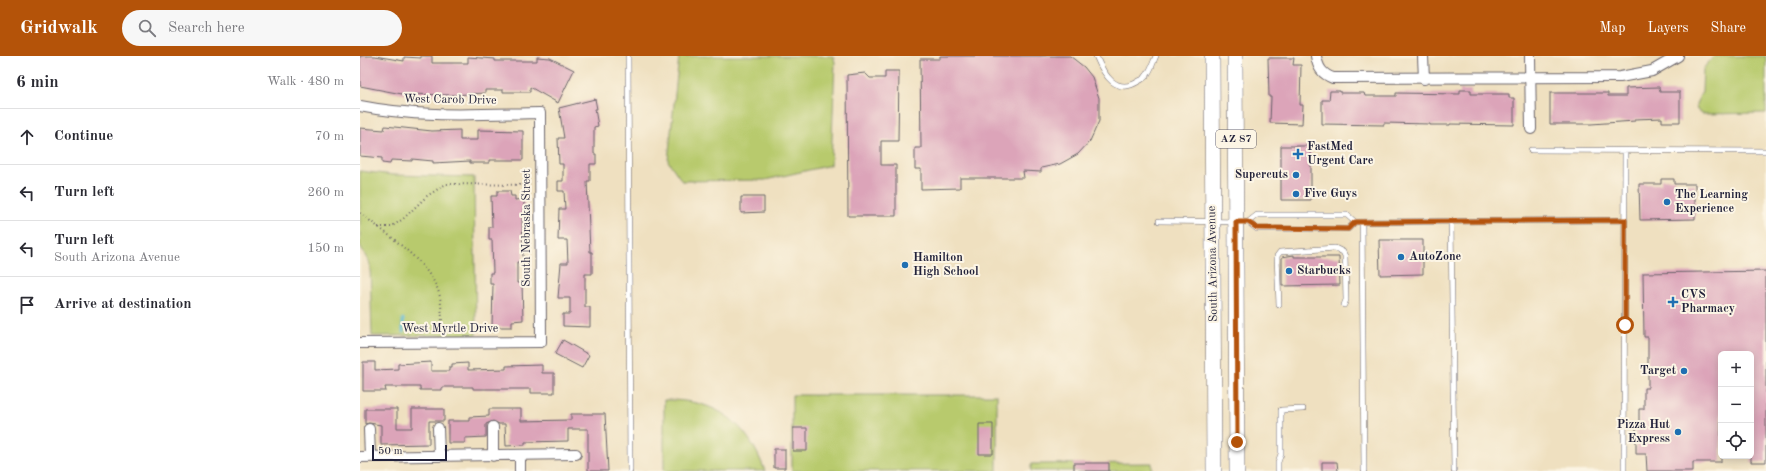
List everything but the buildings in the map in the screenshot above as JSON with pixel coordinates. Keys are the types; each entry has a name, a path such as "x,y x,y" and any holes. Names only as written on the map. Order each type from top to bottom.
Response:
{"main road":[{"name":"South Arizona Avenue","path":"1212,56 1214,471"},
{"name":"South Arizona Avenue","path":"1235,56 1242,222 1237,471"}],"street":[{"path":"1316,56 1317,64 1324,74 1333,78 1424,79 1530,76 1620,77 1652,71 1678,56"},
{"path":"1423,56 1424,79"},
{"path":"1530,56 1531,129"},
{"name":"West Carob Drive","path":"360,106 412,113 450,115 540,113"},
{"name":"South Nebraska Street","path":"540,113 541,342"},
{"name":"West Myrtle Drive","path":"360,343 541,342"},
{"path":"493,427 493,456"},
{"path":"438,428 439,456"},
{"path":"370,429 365,457 520,456 576,454"},
{"path":"520,456 520,471"}],"lane":[{"path":"628,56 630,471"},
{"path":"1096,56 1101,67 1113,83 1122,87 1132,86 1146,76 1156,56"},
{"path":"1531,150 1766,151"},
{"path":"1624,471 1625,151"},
{"path":"1242,222 1257,215 1347,215 1355,222 1625,220"},
{"path":"1159,221 1242,222 1257,228 1348,229 1355,222"},
{"path":"1362,222 1364,471"},
{"path":"1452,222 1454,471"},
{"path":"1279,305 1277,254 1284,251 1335,248 1343,252 1345,256 1346,300 1344,305"},
{"path":"1278,471 1278,462 1281,454 1281,410 1303,409"}],"path":[{"path":"378,227 390,227 403,219 427,196 446,184 540,185"},
{"path":"360,213 408,252 433,280 440,296 442,342"}],"green space":[{"path":"679,56 833,56 835,62 831,165 765,180 682,181 668,161"},
{"path":"1714,56 1766,56 1766,113 1702,114 1697,110 1696,104 1702,91 1703,69"},
{"path":"360,171 393,175 474,177 476,335 372,336 370,265 360,245"},
{"path":"792,395 997,395 997,471 792,471"},
{"path":"664,400 700,404 715,409 728,417 749,439 758,454 765,471 664,471"},
{"path":"1152,463 1152,471 1031,471 1031,464"}],"waterway":[{"path":"403,319 403,332"}],"place":[{"name":"FastMed Urgent Care","path":"1298,154"},
{"name":"Supercuts","path":"1296,175"},
{"name":"Five Guys","path":"1296,194"},
{"name":"The Learning Experience","path":"1667,202"},
{"name":"AutoZone","path":"1401,257"},
{"name":"Hamilton High School","path":"905,265"},
{"name":"Starbucks","path":"1289,271"},
{"name":"CVS Pharmacy","path":"1673,302"},
{"name":"Target","path":"1684,371"},
{"name":"Pizza Hut Express","path":"1678,432"}],"route":[{"path":"1237,442 1236,222 1248,222 1257,228 1348,229 1355,222 1625,220 1625,325"}]}
